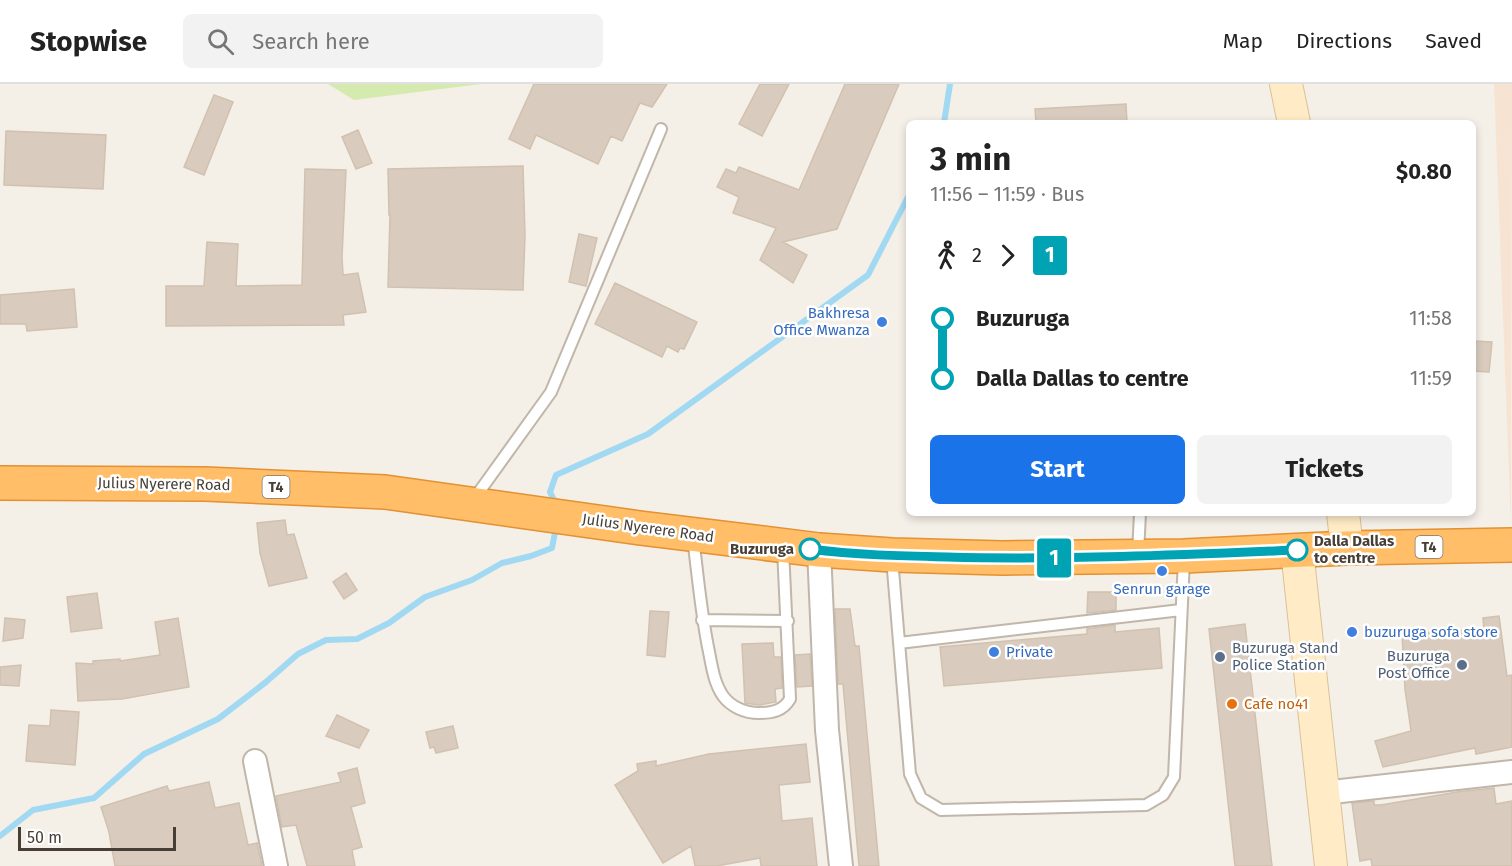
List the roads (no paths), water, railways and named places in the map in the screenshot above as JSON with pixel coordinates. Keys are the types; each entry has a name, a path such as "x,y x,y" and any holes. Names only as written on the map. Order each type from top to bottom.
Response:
{"highway":[{"name":"Julius Nyerere Road","path":"0,483 205,484 385,492 693,535 819,550 892,555 1002,558 1184,556 1347,548 1512,545"}],"main road":[{"path":"1286,84 1292,120"},
{"path":"1343,516 1347,548"},
{"path":"1297,550 1332,866"}],"street":[{"path":"819,550 827,730 841,866"},
{"path":"255,761 276,866"},
{"path":"1323,793 1512,772"}],"lane":[{"path":"471,504 551,392 661,129"},
{"path":"1138,556 1140,516"},
{"path":"693,535 702,620 713,672 724,697 743,711 758,713 777,711 786,706 790,699 783,546"},
{"path":"892,555 910,774 921,798 940,810 1146,805 1163,795 1174,777 1184,556"},
{"path":"899,643 1181,610"},
{"path":"702,620 788,621"}],"waterway":[{"path":"944,120 950,84"},
{"path":"557,506 550,492 556,475 648,434 868,275 906,201"},
{"path":"0,836 33,810 94,798 144,754 218,719 298,654 326,640 357,639 389,623 425,597 472,580 502,563 552,548 556,527"}],"place":[{"name":"Bakhresa Office Mwanza","path":"882,322"},
{"name":"Buzuruga","path":"810,549"},
{"name":"Dalla Dallas to centre","path":"1297,550"},
{"name":"Senrun garage","path":"1162,571"},
{"name":"buzuruga sofa store","path":"1352,632"},
{"name":"Private","path":"994,652"},
{"name":"Buzuruga Stand Police Station","path":"1220,657"},
{"name":"Buzuruga Post Office","path":"1462,665"},
{"name":"Cafe no41","path":"1232,704"}]}
